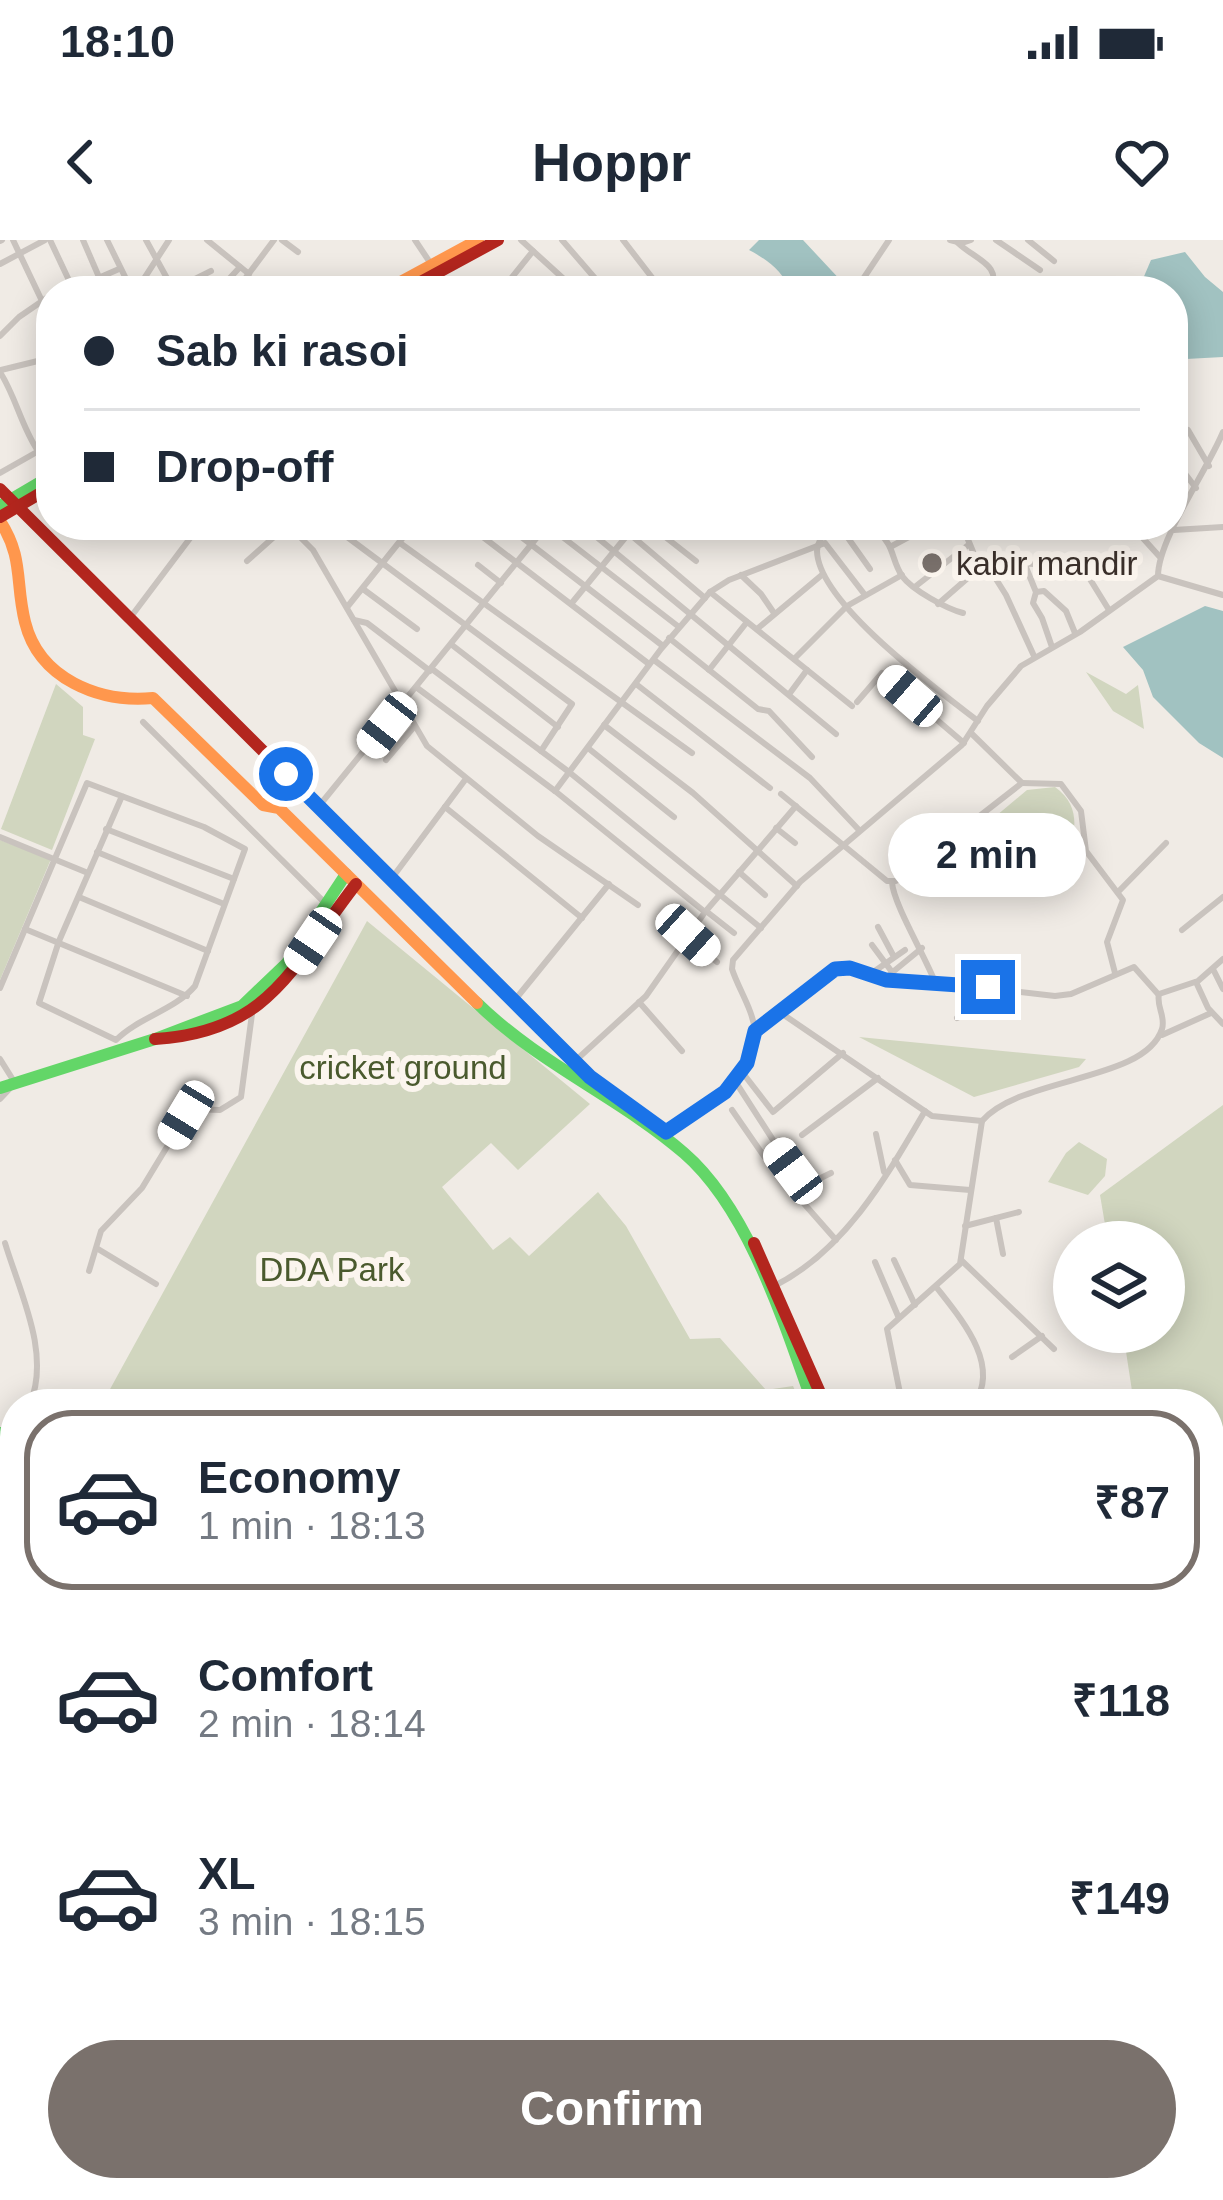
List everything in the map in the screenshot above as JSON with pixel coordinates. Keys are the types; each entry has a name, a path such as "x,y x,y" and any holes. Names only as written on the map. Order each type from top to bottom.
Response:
{"main road":[{"path":"424,276 478,240"},
{"path":"418,276 498,240"},
{"path":"36,486 9,504 0,519 15,540 24,574 30,638 51,664 79,686 108,700 153,698 263,805 279,808 511,1036 705,1161 720,1181 818,1389"},
{"path":"0,489 36,529"},
{"path":"47,540 514,1001 574,1062 586,1082 701,1168 724,1198 771,1288 808,1389"},
{"path":"155,1039 175,1028 221,1016 252,999 289,958 324,902 351,879"},
{"path":"0,1088 155,1039 206,1033 252,1014 281,988 351,879"}],"street":[{"path":"13,240 36,288"},
{"path":"0,264 47,240 66,276"},
{"path":"83,240 99,276"},
{"path":"107,240 126,276"},
{"path":"146,240 166,276"},
{"path":"143,276 169,240"},
{"path":"207,240 249,274 278,240 298,252"},
{"path":"415,240 434,269"},
{"path":"521,240 560,276"},
{"path":"562,240 593,276"},
{"path":"623,240 652,276"},
{"path":"865,276 889,240"},
{"path":"954,241 971,240"},
{"path":"996,240 1040,269"},
{"path":"1028,240 1054,261"},
{"path":"954,241 995,271 994,276"},
{"path":"513,276 533,251"},
{"path":"232,276 240,267"},
{"path":"104,276 121,268"},
{"path":"201,276 211,271"},
{"path":"0,336 36,306"},
{"path":"0,319 9,328"},
{"path":"36,362 0,371 36,448"},
{"path":"1188,430 1209,466"},
{"path":"1188,503 1223,432"},
{"path":"0,473 36,452"},
{"path":"1188,478 1196,488"},
{"path":"1188,529 1223,527"},
{"path":"130,618 189,540"},
{"path":"247,561 270,540"},
{"path":"303,540 347,607 413,728 434,753 638,904"},
{"path":"350,540 572,704 541,751"},
{"path":"490,540 810,778 859,830"},
{"path":"526,540 663,646"},
{"path":"319,806 534,540"},
{"path":"567,540 679,627"},
{"path":"600,540 836,734"},
{"path":"571,604 623,540"},
{"path":"638,540 855,704 882,673 964,743"},
{"path":"669,540 695,561"},
{"path":"848,540 870,569"},
{"path":"888,540 902,574 938,604 963,613"},
{"path":"892,546 903,540"},
{"path":"966,540 976,559 1082,569 1109,610"},
{"path":"1145,540 1159,556"},
{"path":"1158,576 1159,556 1168,540"},
{"path":"347,607 400,542 692,754"},
{"path":"819,542 824,573 847,606 904,663 978,721"},
{"path":"555,791 669,638 707,595 819,542 827,544 865,595"},
{"path":"916,586 968,546"},
{"path":"1023,560 1036,592 1033,604 1052,647"},
{"path":"938,604 984,561"},
{"path":"984,561 1034,656"},
{"path":"478,565 501,583"},
{"path":"757,629 824,573"},
{"path":"794,659 847,606 902,574"},
{"path":"741,575 774,614"},
{"path":"1158,576 1223,595"},
{"path":"666,1132 725,1092 742,1072 755,1031 731,964 797,886 964,743 1008,679 1034,656 1075,634 1158,576"},
{"path":"363,589 417,629"},
{"path":"1036,592 1044,591 1064,609 1075,634"},
{"path":"354,620 367,623 569,772 761,928"},
{"path":"709,670 748,622"},
{"path":"669,638 758,709 769,711 812,757"},
{"path":"452,645 558,727"},
{"path":"790,693 807,670"},
{"path":"636,684 770,788"},
{"path":"416,687 734,933"},
{"path":"143,722 324,902"},
{"path":"604,725 693,793 797,886"},
{"path":"386,760 413,728"},
{"path":"971,733 1022,783"},
{"path":"587,748 674,818"},
{"path":"392,879 465,780"},
{"path":"892,882 1022,783 1057,782 1082,811 1086,851 1123,902 1106,946 1115,973"},
{"path":"0,988 84,783 204,827 244,849"},
{"path":"782,794 892,882"},
{"path":"122,796 59,941 39,1004 116,1040 196,986 244,849 260,837"},
{"path":"574,1062 639,1002 705,912 796,806"},
{"path":"445,807 582,918"},
{"path":"776,828 795,844"},
{"path":"106,829 234,879"},
{"path":"0,837 88,873"},
{"path":"1118,892 1166,843"},
{"path":"938,848 974,883"},
{"path":"97,852 224,904"},
{"path":"739,872 765,895"},
{"path":"892,882 892,895 922,947 935,982"},
{"path":"514,1001 609,884"},
{"path":"79,897 208,951"},
{"path":"1182,930 1223,897"},
{"path":"662,915 717,962"},
{"path":"878,927 894,957"},
{"path":"25,929 187,996"},
{"path":"872,944 892,972"},
{"path":"883,980 922,947"},
{"path":"868,975 904,950"},
{"path":"1159,994 1196,982 1223,959"},
{"path":"755,1031 835,969 850,968 883,980 1063,995 1136,968 1159,994"},
{"path":"1213,970 1223,989"},
{"path":"1196,982 1223,1024"},
{"path":"957,1018 987,1002 988,987"},
{"path":"1159,994 1156,1002 1164,1024 1159,1036"},
{"path":"639,1002 682,1052"},
{"path":"781,1012 925,1111 946,1119 982,1121"},
{"path":"89,1271 101,1231 145,1183 190,1109 220,1110 241,1097 252,1014"},
{"path":"899,1389 886,1333 898,1316 938,1288 961,1261 982,1121 1006,1101 1136,1058 1159,1036 1216,1014"},
{"path":"742,1072 772,1112 843,1053"},
{"path":"0,1059 15,1083 0,1099"},
{"path":"802,1135 878,1078"},
{"path":"735,1081 793,1171"},
{"path":"732,1110 792,1192 836,1240"},
{"path":"771,1288 809,1268 856,1218 925,1111"},
{"path":"876,1134 884,1174"},
{"path":"895,1160 910,1185 970,1190"},
{"path":"792,1192 831,1173"},
{"path":"964,1226 1019,1212"},
{"path":"996,1218 1003,1254"},
{"path":"4,1243 36,1346 35,1389"},
{"path":"97,1249 156,1285"},
{"path":"894,1260 915,1305"},
{"path":"961,1261 1053,1347"},
{"path":"875,1262 898,1316"},
{"path":"938,1288 982,1360 982,1389"},
{"path":"1012,1357 1042,1336"}],"green space":[{"path":"1086,672 1126,694 1138,685 1144,729 1113,711"},
{"path":"56,684 83,707 83,735 95,739 52,850 1,829"},
{"path":"1055,787 1073,812 1074,832 1066,863 1041,873 1018,867 1007,870 989,859 989,844 978,831 1027,790"},
{"path":"0,840 51,859 0,980"},
{"name":"DDA Park","path":"367,921 590,1104 518,1170 491,1143 442,1187 493,1250 510,1237 529,1256 598,1192 626,1226 690,1339 720,1338 765,1389 110,1389"},
{"path":"859,1037 1086,1059 1079,1067 974,1097"},
{"path":"1223,1105 1223,1389 1132,1389 1126,1353 1185,1353 1185,1221 1104,1221 1100,1195"},
{"path":"1079,1142 1107,1159 1105,1176 1088,1195 1048,1182"}],"water":[{"path":"759,240 803,240 837,276 782,276 749,250"},
{"path":"1185,252 1223,292 1223,357 1188,359 1188,276 1144,276 1151,260"},
{"path":"1205,606 1223,611 1223,758 1199,743 1153,697 1143,670 1123,647"}],"traffic: fast":[{"path":"0,506 36,485"},
{"path":"0,1088 242,1006 287,963 346,874"},
{"path":"477,1003 526,1044 659,1133 707,1177 746,1236 808,1389"}],"traffic: slow":[{"path":"412,276 478,240"},
{"path":"0,521 16,559 25,622 43,659 92,691 153,698 263,805 279,808 477,1003"},
{"path":"506,993 590,1077 631,1108"}],"traffic: jam":[{"path":"432,276 498,240"},
{"path":"0,489 36,525"},
{"path":"0,517 36,496"},
{"path":"51,540 506,993"},
{"path":"155,1039 194,1034 253,1009 295,967 356,884"},
{"path":"754,1243 818,1389"}],"place":[{"name":"kabir mandir","path":"932,563"}],"route":[{"path":"286,774 590,1077 666,1132 725,1092 747,1063 755,1031 835,969 850,968 886,980 988,987"}],"park label":[{"name":"cricket ground","path":"403,1067"}]}
